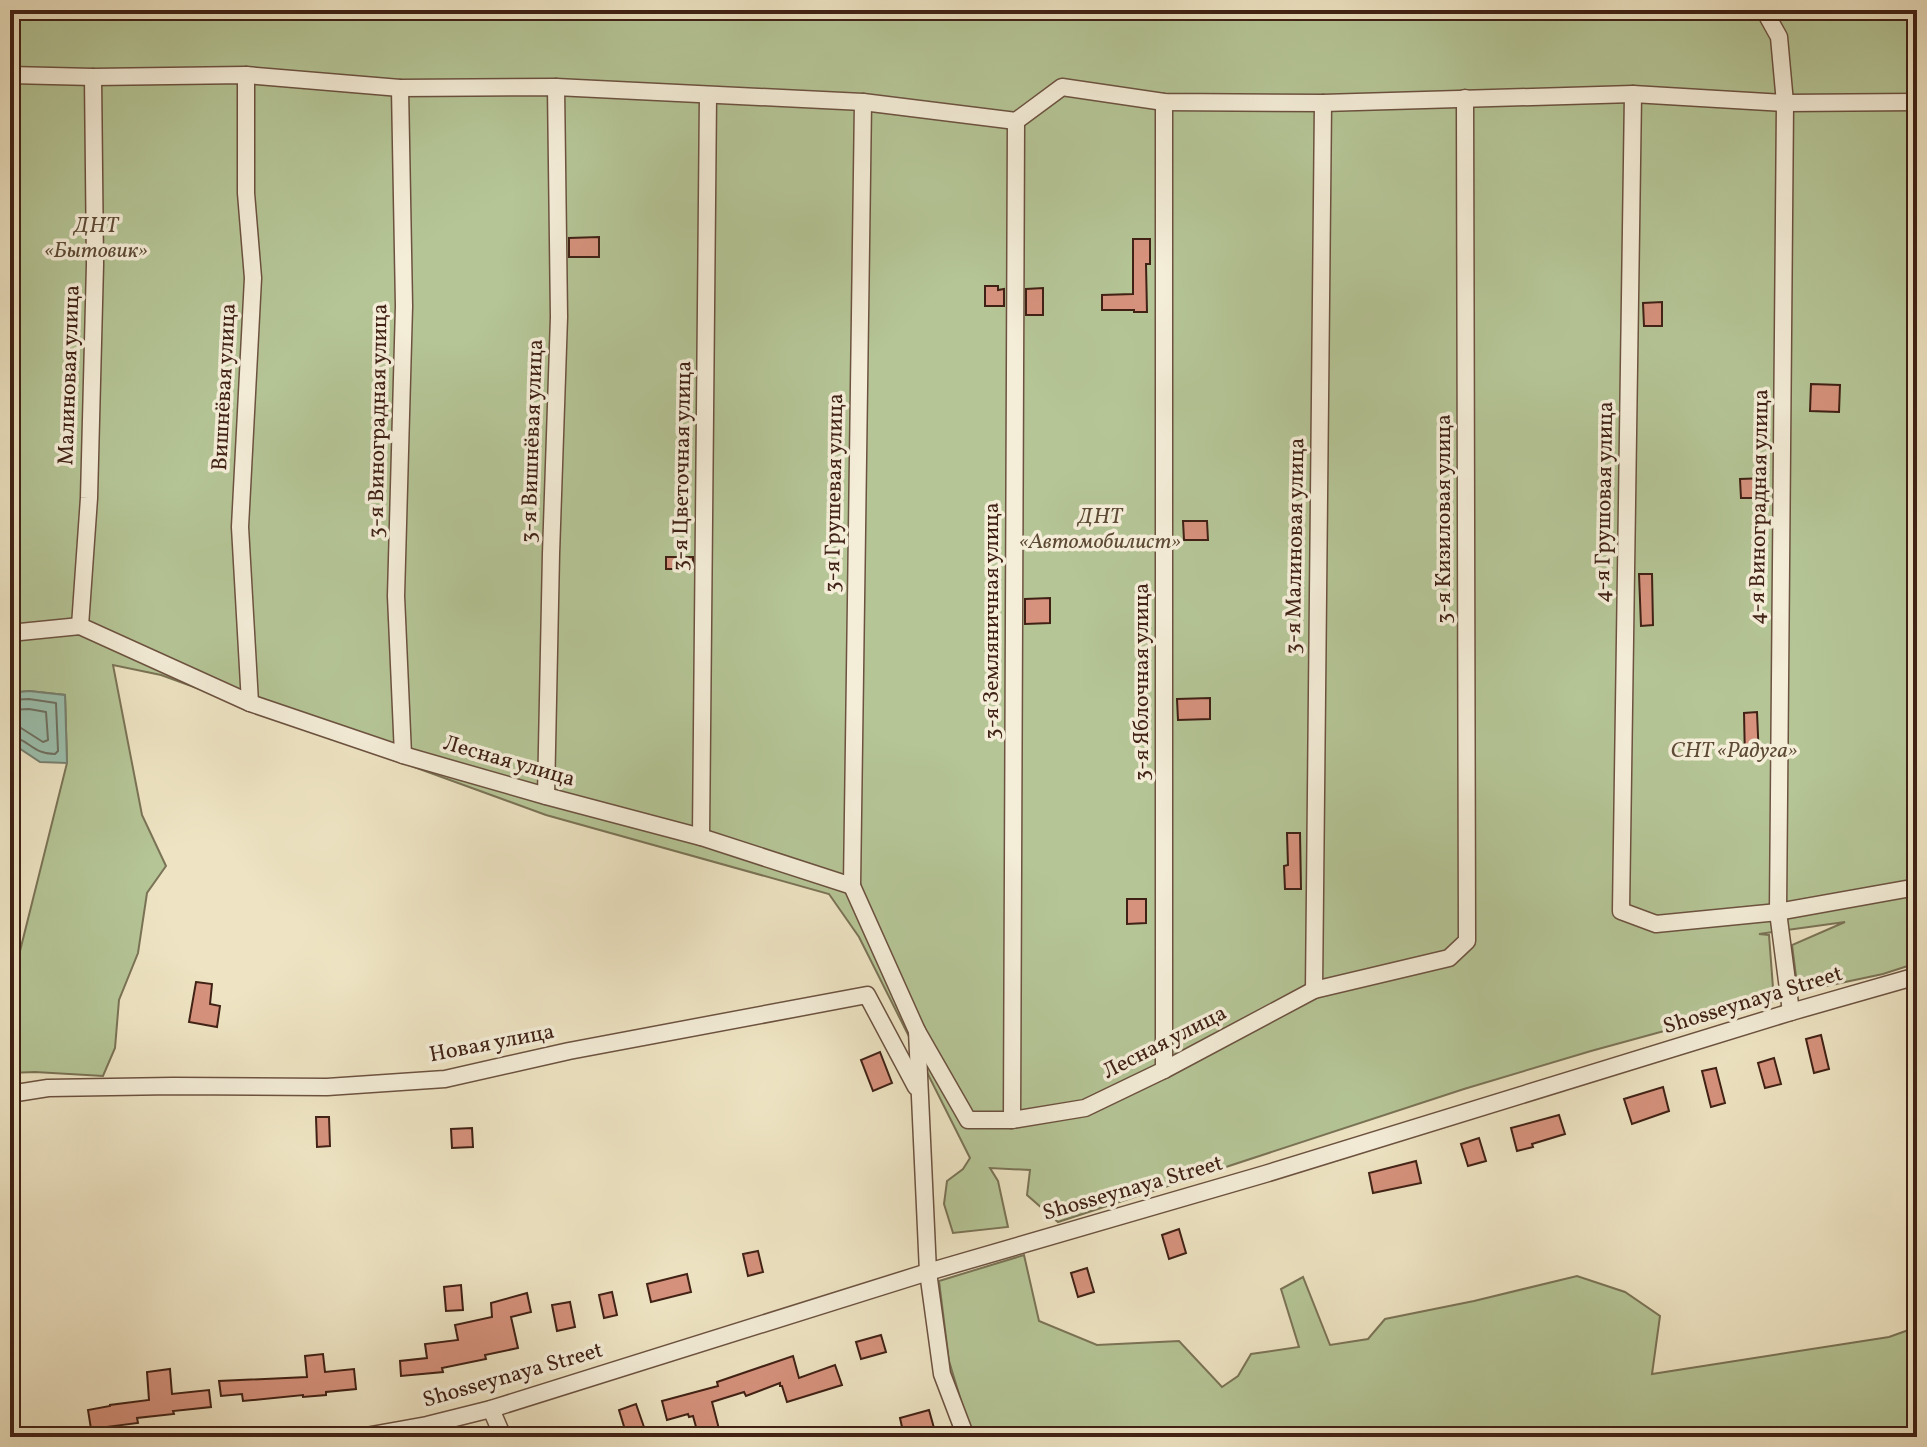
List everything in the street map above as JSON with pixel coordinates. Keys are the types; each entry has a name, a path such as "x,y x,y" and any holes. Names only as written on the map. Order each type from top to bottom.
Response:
{"street":[{"name":"4-я Виноградная улица","path":"1764,10 1779,37 1785,103 1778,912 1791,1012"},
{"path":"10,75 246,75 400,88 556,87 863,102 1016,121 1062,87 1164,102 1323,103 1633,94 1785,103 1917,102"},
{"name":"Вишнёвая улица","path":"246,75 246,193 253,278 240,527 250,703"},
{"name":"Малиновая улица","path":"80,626 89,498 95,264 93,77"},
{"name":"3-я Вишнёвая улица","path":"546,796 559,317 556,87"},
{"name":"3-я Виноградная улица","path":"400,88 404,306 396,596 403,755"},
{"name":"4-я Грушовая улица","path":"1633,94 1621,911 1656,924 1778,912"},
{"name":"3-я Цветочная улица","path":"701,837 708,95"},
{"name":"3-я Кизиловая улица","path":"1465,98 1467,941"},
{"name":"3-я Грушевая улица","path":"852,886 863,102"},
{"name":"3-я Яблочная улица","path":"1164,102 1164,1070"},
{"name":"3-я Малиновая улица","path":"1314,990 1323,103"},
{"name":"3-я Земляничная улица","path":"1012,1120 1016,121"},
{"path":"10,633 80,626"},
{"name":"Лесная улица","path":"80,626 250,703 403,755 701,837 852,886 917,1031 968,1120 1012,1120 1085,1108 1164,1070 1314,990 1449,958 1467,941"},
{"path":"1778,912 1917,887"},
{"name":"Shosseynaya Street","path":"360,1437 491,1409 928,1272 1265,1174 1917,976"},
{"name":"Новая улица","path":"10,1094 48,1088 327,1087 445,1079 585,1048 867,995 919,1092"},
{"name":"Лесная улица","path":"917,1031 928,1272 942,1374 966,1437"},
{"path":"491,1409 503,1437"}],"green space":[{"name":"ДНТ «Автомобилист»","path":"10,10 1917,10 1917,963 1883,974 1798,992 1792,945 1845,922 1759,934 1769,935 1774,1001 1464,1089 1058,1222 1027,1195 1030,1170 990,1168 998,1181 1008,1227 953,1233 944,1204 947,1181 963,1169 970,1158 859,937 829,894 546,815 161,675 113,665 142,815 166,866 147,893 138,953 119,1000 115,1048 103,1076 10,1073 20,951 67,763 65,695 29,691 10,693"},
{"path":"1024,1255 1039,1321 1097,1345 1179,1341 1222,1387 1238,1376 1251,1354 1299,1347 1281,1289 1303,1277 1330,1345 1368,1339 1385,1319 1577,1276 1625,1292 1660,1316 1652,1374 1889,1337 1917,1327 1917,1437 972,1437 949,1361 939,1281"}],"water":[{"path":"29,691 65,695 67,763 40,762 13,744 10,737 10,693"}],"building":[{"path":"599,237 599,257 569,257 569,238"},
{"path":"1133,239 1150,239 1150,264 1146,264 1147,312 1102,310 1102,295 1133,294"},
{"path":"985,286 1004,289 1004,306 985,306"},
{"path":"1043,288 1043,315 1026,315 1026,289"},
{"path":"1662,302 1662,326 1644,326 1643,303"},
{"path":"1811,384 1840,385 1839,412 1810,411"},
{"path":"1767,478 1767,498 1741,498 1740,479"},
{"path":"1183,521 1207,521 1208,540 1184,540"},
{"path":"666,557 693,557 693,569 666,569"},
{"path":"1639,574 1652,574 1653,625 1641,626"},
{"path":"1050,598 1050,623 1025,624 1025,599"},
{"path":"1210,698 1210,719 1178,720 1177,699"},
{"path":"1757,712 1759,759 1745,759 1744,713"},
{"path":"1287,833 1300,833 1301,889 1285,889"},
{"path":"1127,899 1146,899 1146,923 1127,924"},
{"path":"196,982 212,984 210,1004 220,1006 217,1027 189,1022"},
{"path":"1821,1035 1829,1069 1814,1073 1806,1039"},
{"path":"880,1052 892,1083 873,1091 861,1060"},
{"path":"1774,1058 1781,1084 1765,1088 1758,1063"},
{"path":"1716,1068 1725,1103 1711,1107 1702,1071"},
{"path":"1663,1087 1669,1111 1632,1124 1624,1099"},
{"path":"1559,1115 1565,1134 1517,1151 1511,1128"},
{"path":"316,1117 329,1117 330,1146 317,1147"},
{"path":"472,1128 473,1147 452,1148 451,1129"},
{"path":"1479,1138 1486,1161 1468,1166 1461,1144"},
{"path":"1416,1161 1421,1183 1373,1193 1369,1173"},
{"path":"1179,1229 1186,1253 1169,1259 1162,1235"},
{"path":"758,1251 763,1272 748,1276 743,1254"},
{"path":"1087,1268 1094,1292 1078,1297 1071,1273"},
{"path":"687,1274 691,1292 651,1302 647,1284"},
{"path":"461,1285 463,1310 446,1311 444,1287"},
{"path":"612,1292 617,1315 604,1318 599,1295"},
{"path":"527,1293 531,1312 511,1317 518,1348 485,1355 486,1359 442,1368 443,1372 401,1376 400,1361 427,1358 425,1344 458,1340 455,1325 492,1317 491,1303"},
{"path":"570,1302 575,1327 557,1331 552,1305"},
{"path":"881,1335 886,1352 861,1359 856,1342"},
{"path":"323,1354 325,1372 354,1369 356,1389 326,1392 326,1395 243,1401 242,1394 221,1396 219,1381 307,1377 305,1356"},
{"path":"793,1356 799,1378 835,1365 842,1385 787,1402 780,1383 746,1396 744,1392 712,1402 719,1429 698,1434 693,1416 689,1417 688,1414 667,1420 662,1401 718,1386 717,1382"},
{"path":"170,1369 172,1394 209,1390 211,1407 173,1411 174,1414 137,1418 138,1423 91,1429 88,1410 149,1400 147,1372"},
{"path":"636,1404 644,1427 626,1433 619,1410"},
{"path":"929,1410 934,1428 904,1436 900,1418"}],"park label":[{"name":"ДНТ «Бытовик»","path":"96,238"},
{"name":"СНТ «Радуга»","path":"1734,751"}]}
